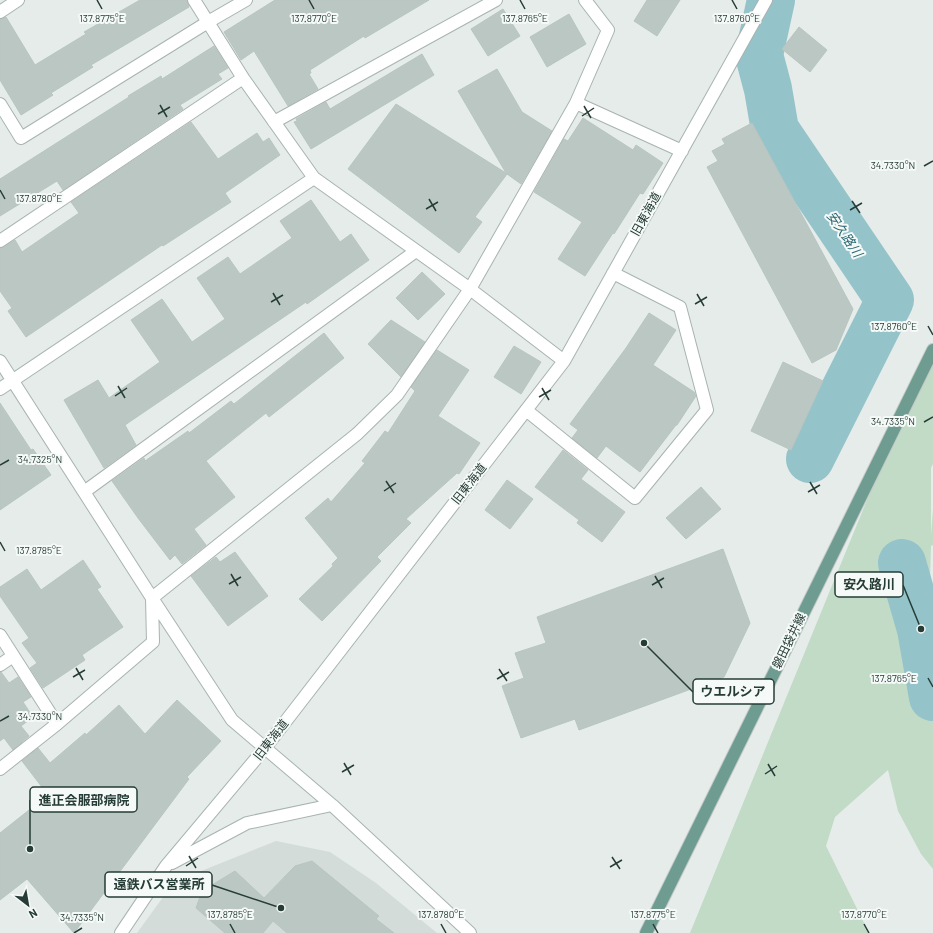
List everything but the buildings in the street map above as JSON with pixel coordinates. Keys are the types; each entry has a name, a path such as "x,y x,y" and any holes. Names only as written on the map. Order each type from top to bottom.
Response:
{"main road":[{"name":"磐田袋井線","path":"646,933 933,350"}],"street":[{"path":"0,12 18,0"},
{"path":"194,0 243,78 314,178 470,289 564,361"},
{"path":"0,104 21,138 246,0"},
{"path":"274,122 496,0"},
{"path":"152,598 357,434 397,395 470,289 576,103 608,30 585,0"},
{"name":"旧東海道","path":"121,933 166,866 265,748 564,361 766,0"},
{"path":"0,241 243,78"},
{"path":"576,103 682,151"},
{"path":"0,389 314,178"},
{"path":"84,492 416,251"},
{"path":"526,410 635,498 707,410 680,307 613,273"},
{"path":"0,361 232,720 332,805 470,933"},
{"path":"0,769 57,724 153,642 152,598"},
{"path":"0,635 57,724"},
{"path":"0,664 13,656"},
{"path":"166,866 247,823 332,805"}],"shaded area":[{"path":"276,841 330,852 376,883 437,933 137,933 174,882"}],"green space":[{"path":"933,350 933,464 931,468 931,536 933,509 933,545 931,546 930,579 933,594 933,869 921,854 898,811 888,770 835,817 826,846 869,933 690,933 905,407"}],"waterway":[{"name":"安久路川","path":"771,0 759,55 768,89 775,130 890,300 810,459"},
{"name":"安久路川","path":"902,563 921,629 933,697"}],"place":[{"name":"安久路川","path":"921,629"},
{"name":"ウエルシア","path":"644,643"},
{"name":"進正会服部病院","path":"30,849"},
{"name":"遠鉄バス営業所","path":"281,908"}]}
